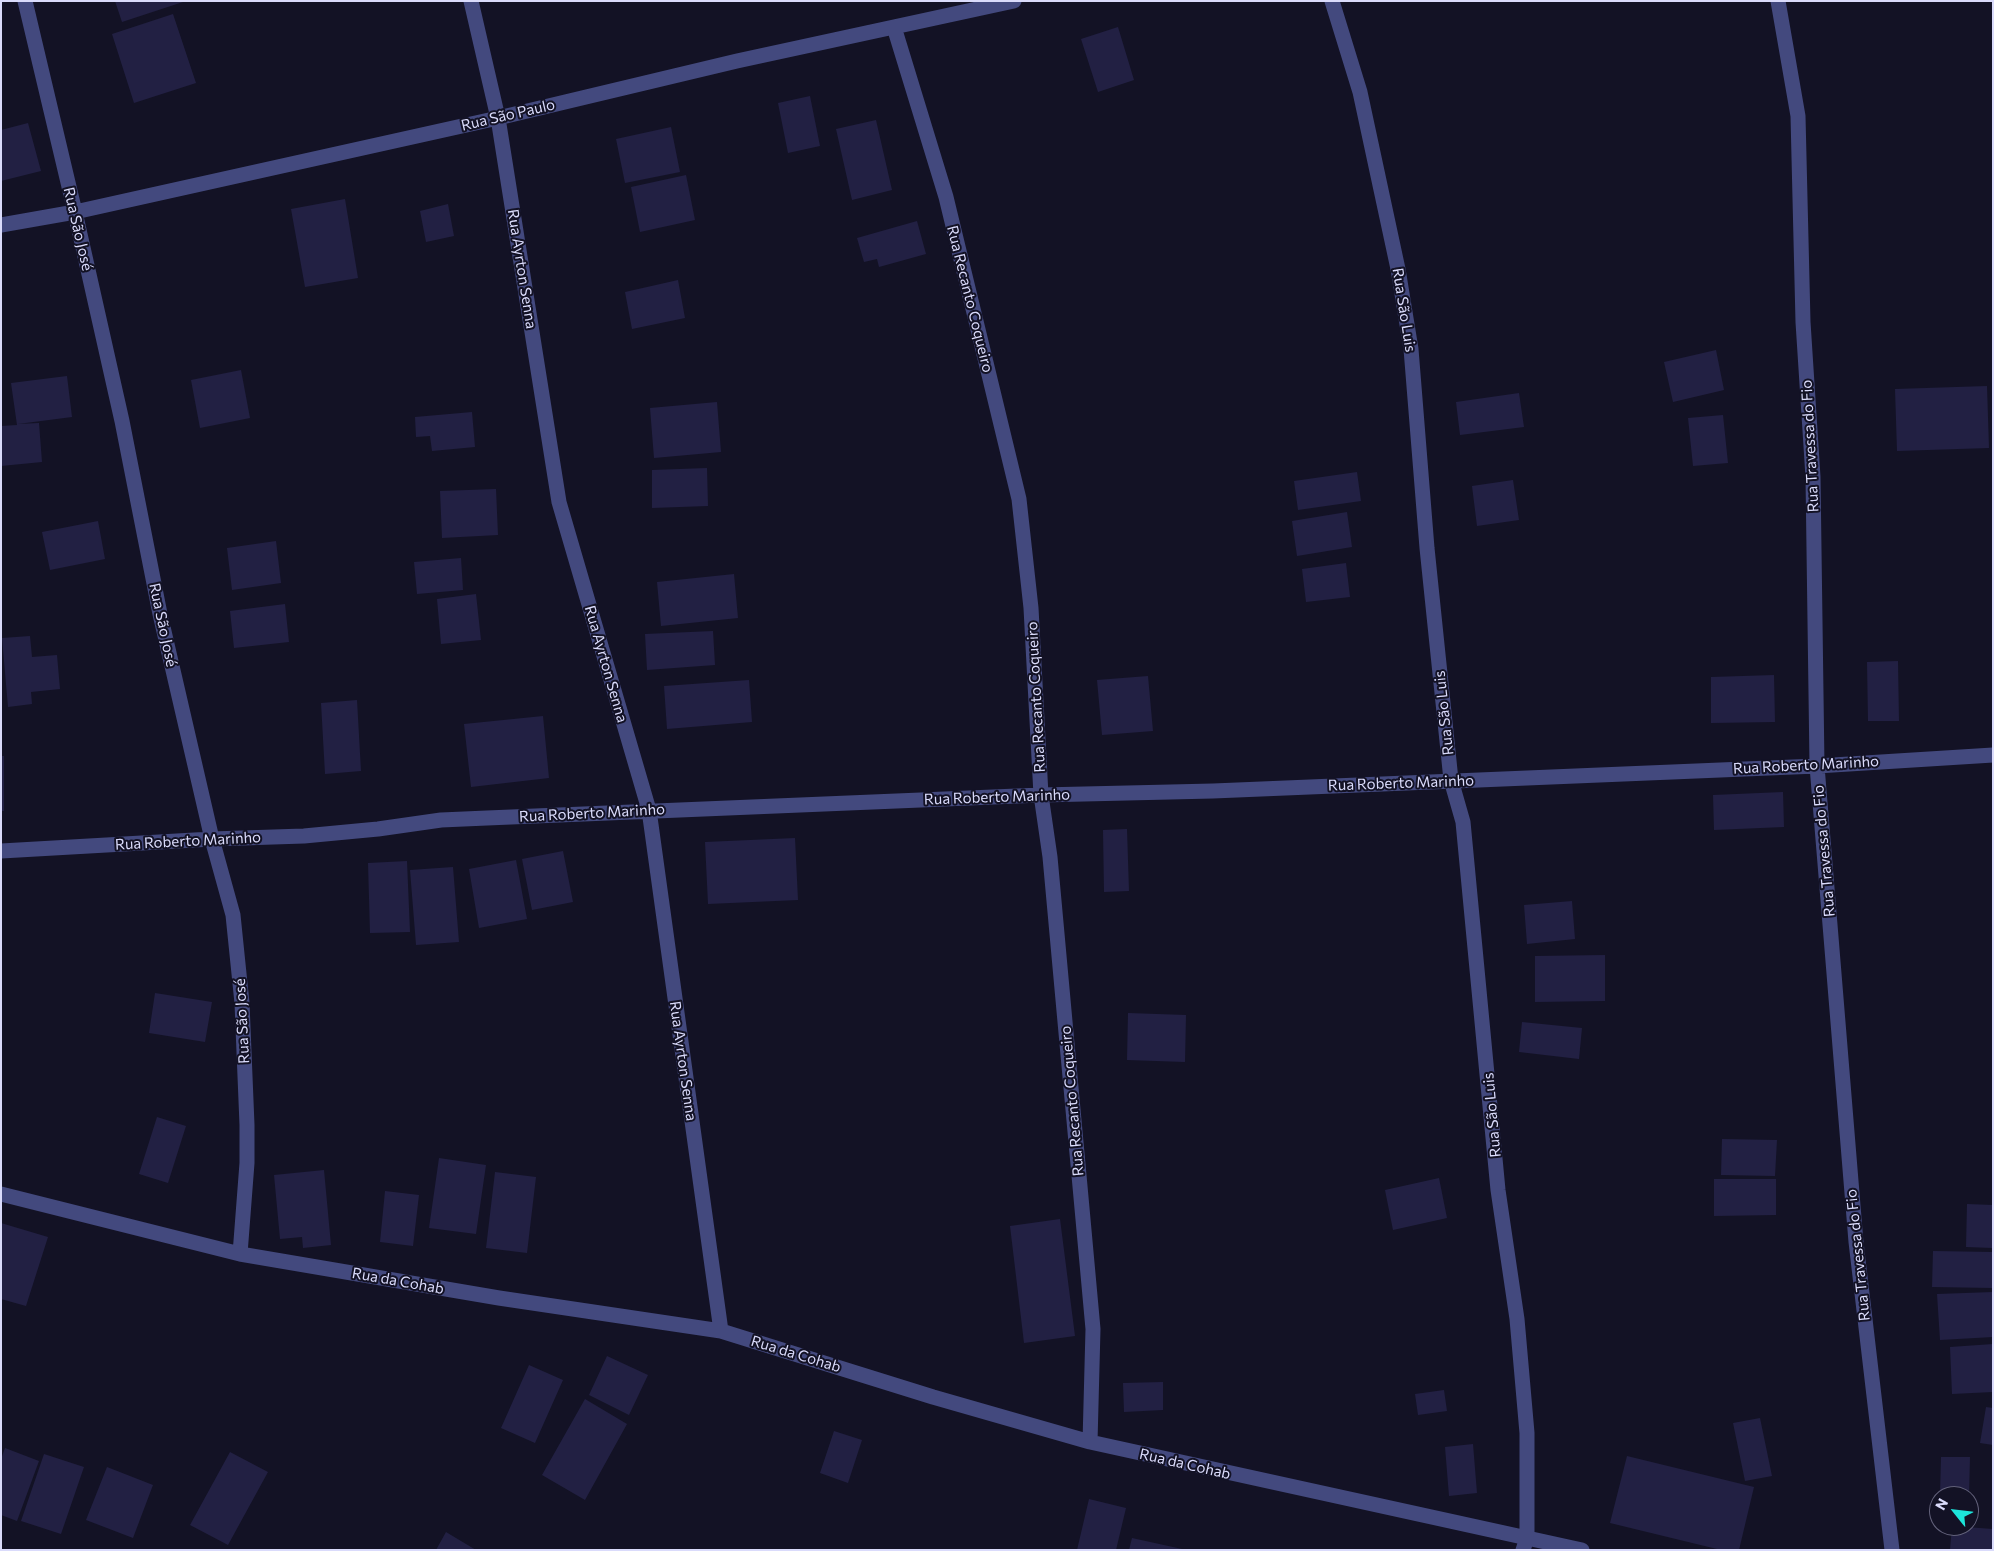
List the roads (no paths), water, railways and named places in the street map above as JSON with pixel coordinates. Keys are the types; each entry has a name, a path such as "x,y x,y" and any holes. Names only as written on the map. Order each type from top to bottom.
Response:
{"street":[{"name":"Rua São José","path":"25,1 122,421 160,614 212,839 232,915 242,1003 247,1153 240,1254"},
{"name":"Rua Ayrton Senna","path":"471,1 498,118 558,502 649,810 721,1331"},
{"name":"Rua São Paulo","path":"1,225 75,212 498,118 737,60 1014,1"},
{"name":"Rua São Luis","path":"1332,1 1360,92 1398,269 1411,349 1427,548 1451,780 1463,822 1498,1190 1517,1319 1527,1433 1525,1544"},
{"name":"Rua Travessa do Fio","path":"1778,1 1798,116 1803,322 1813,477 1817,766 1856,1242 1892,1550"},
{"name":"Rua Recanto Coqueiro","path":"894,27 946,197 1019,499 1031,608 1041,795 1050,857 1093,1329 1090,1442"},
{"name":"Rua Roberto Marinho","path":"1,851 212,839 304,836 385,829 454,820 649,810 1041,795 1214,791 1817,766 1993,754"},
{"name":"Rua da Cohab","path":"1,1194 240,1254 498,1298 721,1331 933,1397 1090,1442 1525,1544 1582,1550"}]}
